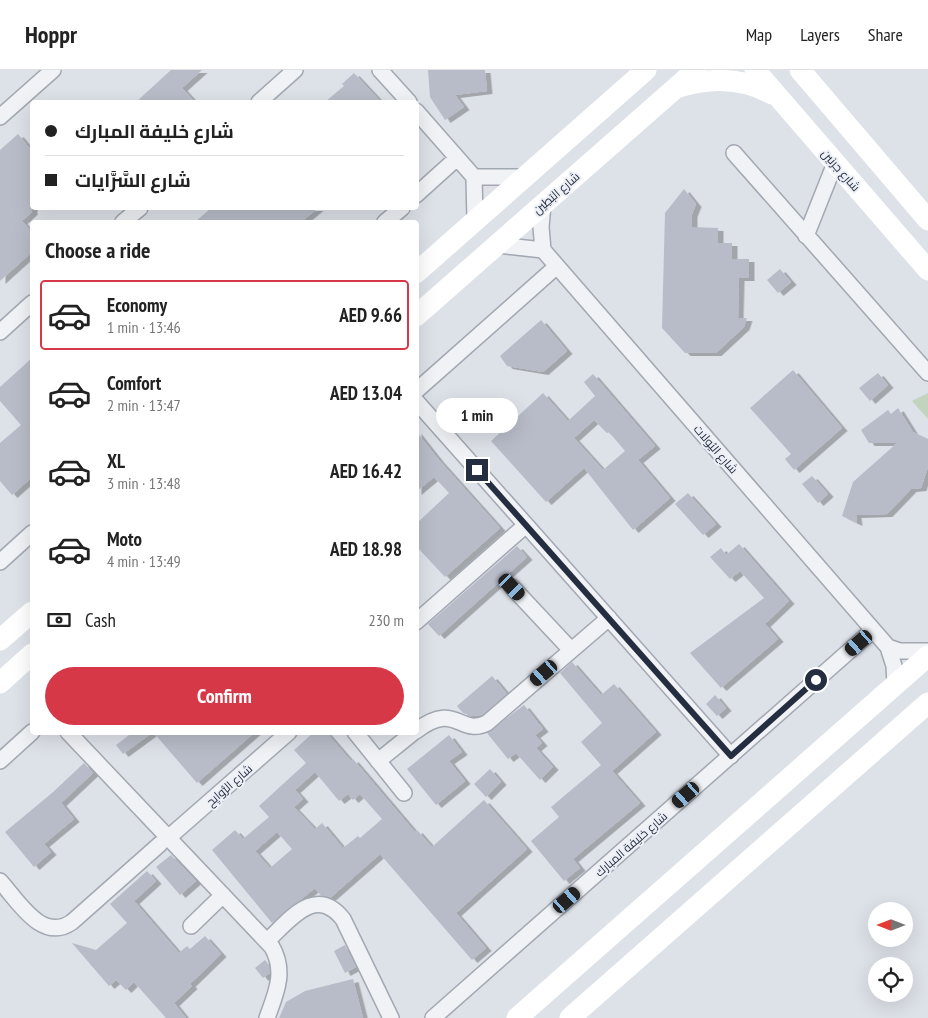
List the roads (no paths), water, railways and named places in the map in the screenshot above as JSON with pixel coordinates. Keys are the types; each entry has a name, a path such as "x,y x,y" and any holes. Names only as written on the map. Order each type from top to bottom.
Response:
{"main road":[{"path":"419,270 646,70"},
{"name":"شارع البَطِين","path":"419,313 696,70"},
{"name":"شارع جرنين","path":"755,70 928,270"},
{"path":"802,71 928,220"},
{"path":"676,87 701,81 726,80 754,86 779,98"},
{"path":"0,640 30,614"},
{"path":"0,683 30,656"},
{"path":"517,1018 928,656"},
{"path":"570,1018 928,703"}],"street":[{"path":"0,117 52,70"},
{"path":"261,100 295,70"},
{"path":"380,70 407,100"},
{"path":"419,114 474,177 476,199 475,222"},
{"path":"734,153 928,373"},
{"path":"419,191 458,158"},
{"path":"806,236 835,163"},
{"path":"474,177 525,177"},
{"path":"498,244 543,250 543,204"},
{"path":"125,220 138,210"},
{"path":"387,220 400,210"},
{"name":"شارع اليُولات","path":"543,250 888,647 894,666 895,685"},
{"path":"419,388 557,266"},
{"path":"0,332 30,305"},
{"path":"419,404 731,756"},
{"path":"419,619 526,525"},
{"path":"0,562 30,535"},
{"path":"512,587 571,650"},
{"path":"419,729 430,720 441,717 452,718 471,726 482,726 609,618"},
{"name":"شارع خليفة المبارك","path":"433,1018 873,630"},
{"path":"888,647 900,651 928,651"},
{"path":"0,761 30,734"},
{"path":"71,735 164,841 223,895 267,941 278,962 280,977 267,1018"},
{"name":"شارع الرُّوايِح","path":"0,881 36,921 54,929 72,922 286,735"},
{"path":"357,735 404,793"},
{"path":"378,760 411,735"},
{"path":"191,926 223,895"},
{"path":"267,941 307,906 315,904 331,908 342,919 391,1018"}]}
